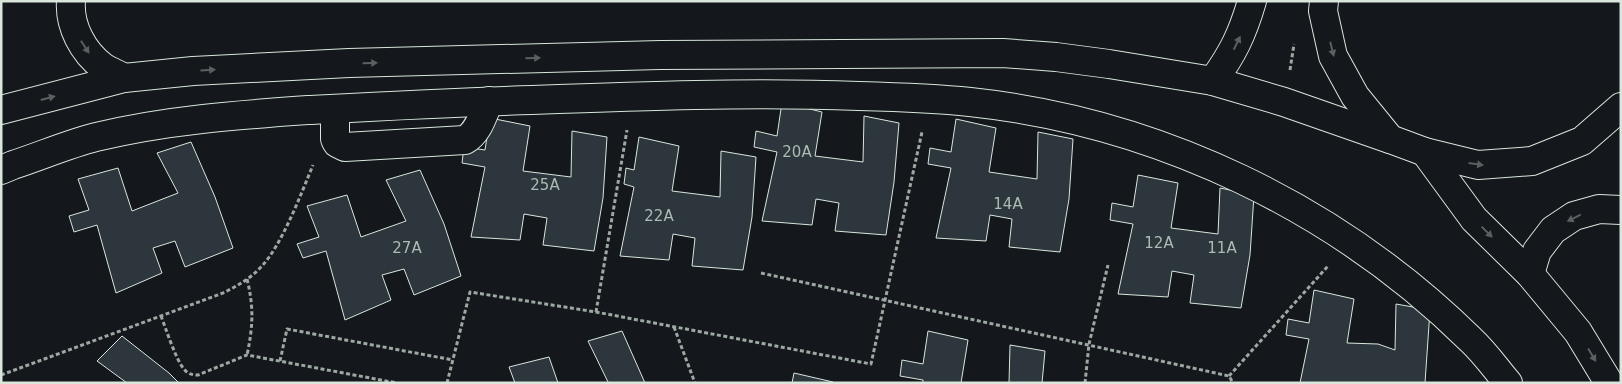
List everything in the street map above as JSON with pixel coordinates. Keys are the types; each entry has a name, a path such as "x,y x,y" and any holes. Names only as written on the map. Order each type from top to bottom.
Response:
{"street":[{"path":"71,1 70,8 75,31 86,51 103,67 124,78"},
{"path":"1212,81 1231,56 1244,28 1252,1"},
{"path":"1324,1 1323,11 1333,56 1355,96 1390,139"},
{"path":"1,110 124,78 193,71 348,63 660,54 1002,53 1056,57 1109,64 1212,81 1284,102 1425,152 1478,166 1532,161 1582,141 1621,107"},
{"path":"1,170 95,138 180,121 250,114 489,102 795,94 971,102 1065,117 1156,143 1244,179 1326,224 1403,279 1473,342 1508,383"},
{"path":"335,109 335,139 345,147 465,140 476,130 489,102"},
{"path":"1425,152 1474,219 1530,274 1578,332 1609,383"},
{"path":"1530,274 1538,250 1553,230 1574,216 1599,209 1621,210"}],"path":[{"path":"1284,102 1294,44"},
{"path":"596,312 632,97"},
{"path":"447,383 470,292 596,312 871,364 929,99"},
{"path":"1,376 223,293 247,279 261,268 272,254 314,163"},
{"path":"1229,376 1350,241"},
{"path":"1085,383 1089,344 1108,266"},
{"path":"761,274 1229,376 1233,383"},
{"path":"247,279 251,295 252,330 248,355"},
{"path":"161,316 182,367 189,374 198,375 248,355 397,383"},
{"path":"674,327 695,383"},
{"path":"280,361 287,329 453,360"}],"building":[{"path":"782,102 822,112 815,156 863,162 864,116 899,123 894,182 886,235 835,231 839,203 816,199 812,225 762,221 777,152 754,147 756,131 777,136"},
{"path":"490,118 530,126 523,171 571,177 572,131 607,137 603,198 594,251 543,245 547,218 524,214 520,240 471,237 485,167 462,163 464,147 485,150"},
{"path":"956,119 996,128 989,172 1037,179 1038,132 1073,139 1069,199 1060,252 1009,247 1012,219 990,215 986,241 936,238 951,168 928,164 930,148 951,152"},
{"path":"639,137 679,146 672,191 720,197 721,151 756,157 752,217 743,270 692,266 695,238 673,234 669,260 620,256 634,187 624,184 626,168 634,170"},
{"path":"191,142 215,197 233,248 185,267 175,241 153,248 162,273 116,293 97,225 74,232 69,216 89,210 78,179 118,168 132,211 178,193 157,153"},
{"path":"420,170 444,224 461,276 414,295 404,269 382,275 391,300 345,320 326,251 303,258 297,244 319,237 307,206 347,195 361,237 406,221 386,180"},
{"path":"1138,175 1178,183 1171,228 1218,234 1220,188 1254,195 1250,255 1241,308 1190,303 1194,275 1172,271 1168,297 1118,294 1133,224 1110,220 1112,203 1133,207"},
{"path":"1314,290 1354,299 1347,343 1378,344 1395,350 1396,304 1430,310 1425,383 1300,383 1309,339 1286,335 1288,319 1309,323"},
{"path":"622,331 645,383 607,383 588,341"},
{"path":"928,331 968,340 961,383 923,383 923,380 900,376 902,360 923,364"},
{"path":"122,336 179,383 127,383 97,361"},
{"path":"1010,345 1045,351 1042,383 1009,383"},
{"path":"549,357 558,383 515,383 509,367"},
{"path":"794,373 833,382 833,383 792,383"}]}
